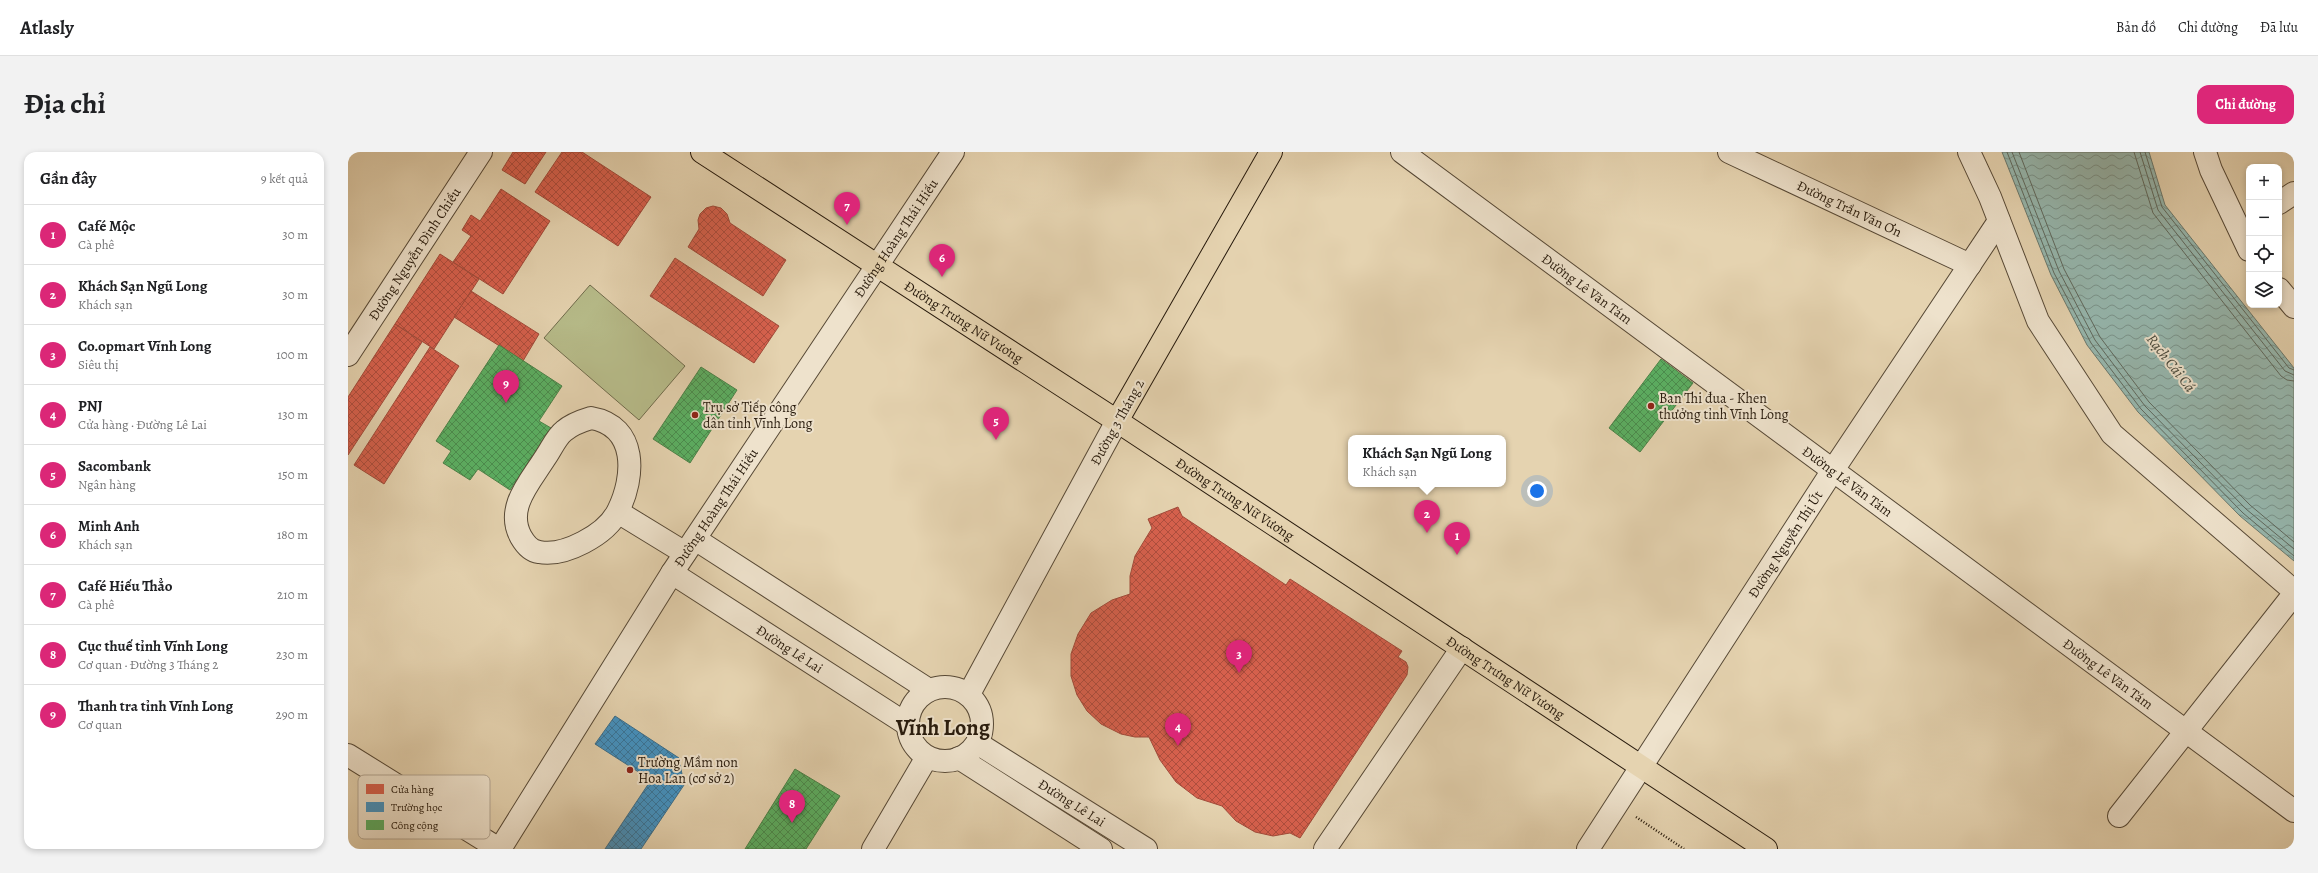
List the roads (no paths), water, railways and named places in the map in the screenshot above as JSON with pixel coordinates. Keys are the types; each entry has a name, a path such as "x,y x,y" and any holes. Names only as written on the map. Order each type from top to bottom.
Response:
{"main road":[{"name":"Đường Trưng Nữ Vương","path":"702,152 1117,421 1766,849"},
{"name":"Đường 3 Tháng 2","path":"1117,421 1271,152"}],"street":[{"name":"Đường Nguyễn Đình Chiểu","path":"348,355 481,152"},
{"name":"Đường Hoàng Thái Hiếu","path":"499,849 672,573 953,152"},
{"name":"Đường Lê Văn Tám","path":"1402,152 2294,811"},
{"name":"Đường Trần Văn Ơn","path":"1729,152 1970,265"},
{"path":"1969,152 1999,221 2038,321 2112,434 2294,591"},
{"path":"2205,152 2244,227"},
{"path":"2282,201 2294,193"},
{"name":"Đường Nguyễn Thị Út","path":"1588,849 1640,766 1833,470 1999,221"},
{"path":"2282,293 2294,307"},
{"path":"591,418 602,420 615,427 625,440 629,459 628,482 618,512 600,533 573,548 548,554 534,551 524,543 517,531 515,515 519,498 563,431 578,422 591,418"},
{"name":"Đường 3 Tháng 2","path":"969,694 1117,421"},
{"path":"618,512 690,546 929,690"},
{"name":"Đường Lê Lai","path":"672,573 908,725"},
{"path":"2119,816 2294,594"},
{"path":"1325,849 1462,648"},
{"path":"947,686 958,688 969,694 977,703 981,714 983,727 977,743 964,756 952,760 939,761 927,757 917,749 910,738 908,725 909,712 915,701 929,690 947,686"},
{"name":"Đường Lê Lai","path":"977,743 1146,849"},
{"path":"348,755 380,775"},
{"path":"874,849 927,757"},
{"name":"Đường Lê Lai","path":"959,758 1101,849"},
{"path":"483,839 499,849"}],"water":[{"name":"Rạch Cái Cá","path":"2002,152 2149,152 2165,205 2294,368 2294,561 2240,516 2138,412 2087,345 2051,275"}],"place":[{"name":"Café Hiếu Thẳo","path":"847,225"},
{"name":"Minh Anh","path":"942,277"},
{"name":"Thanh tra tỉnh Vĩnh Long","path":"506,403"},
{"name":"Ban Thi đua - Khen thưởng tỉnh Vĩnh Long","path":"1651,406"},
{"name":"Trụ sở Tiếp công dân tỉnh Vĩnh Long","path":"695,415"},
{"name":"Sacombank","path":"996,440"},
{"name":"Khách Sạn Ngũ Long","path":"1427,533"},
{"name":"Café Mộc","path":"1457,555"},
{"name":"Co.opmart Vĩnh Long","path":"1239,673"},
{"name":"PNJ","path":"1178,746"},
{"name":"Trường Mầm non Hoa Lan (cơ sở 2)","path":"630,770"},
{"name":"Cục thuế tỉnh Vĩnh Long","path":"792,823"}],"district":[{"name":"Vĩnh Long","path":"943,727"}]}
